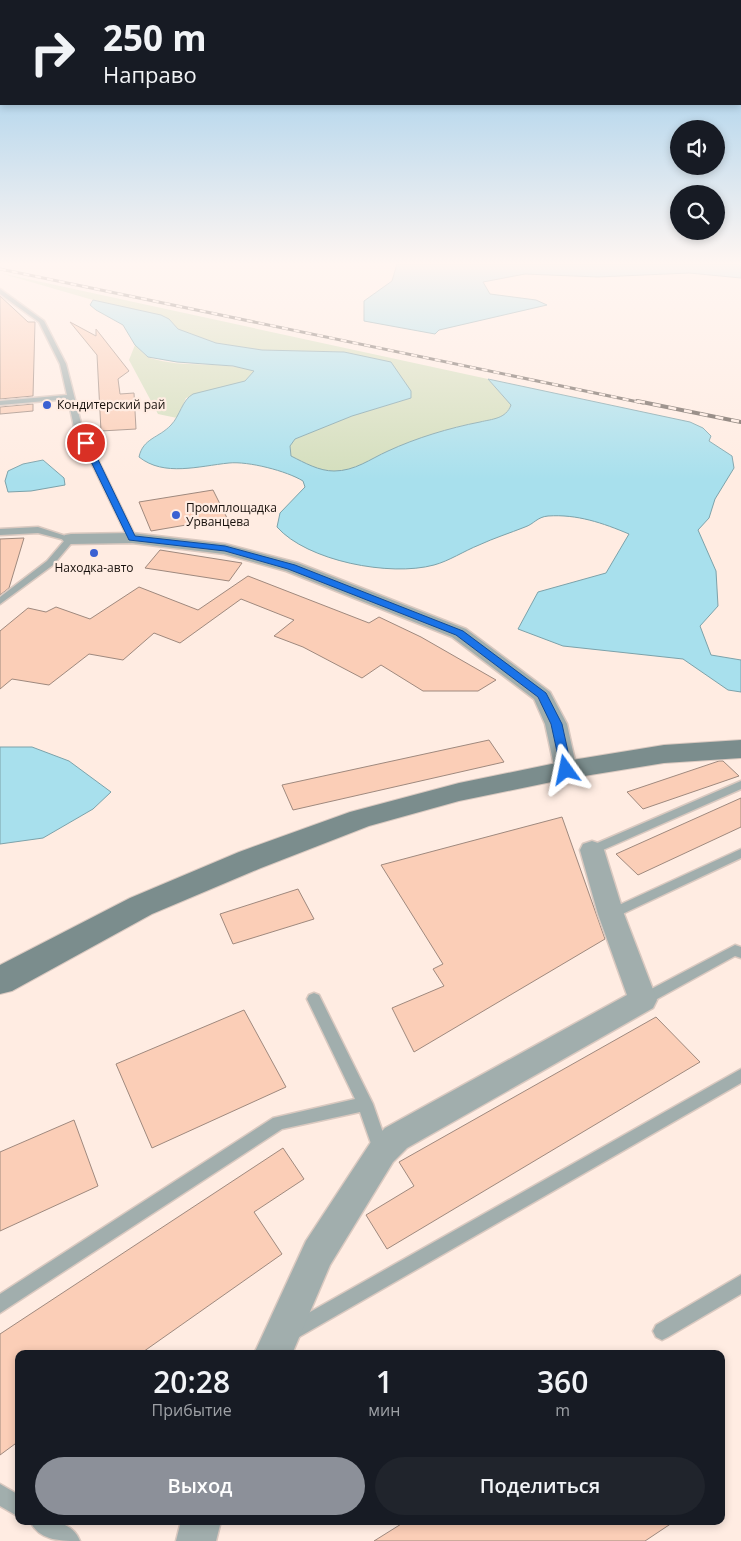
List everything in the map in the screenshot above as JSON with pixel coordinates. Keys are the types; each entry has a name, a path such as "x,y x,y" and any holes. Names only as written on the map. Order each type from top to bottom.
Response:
{"street":[{"path":"71,538 132,538 225,549 292,567 459,633 543,696 556,724 566,770"},
{"path":"0,981 141,906 250,860 360,820 459,792 566,770 664,754 741,749"},
{"path":"277,1345 318,1254 382,1152 396,1138 643,1000 610,914 592,850"},
{"path":"196,1541 200,1525"}],"lane":[{"path":"49,336 63,364 78,427 132,538"},
{"path":"0,403 71,397"},
{"path":"0,532 38,530 71,538 50,564 0,601"},
{"path":"592,850 741,786"},
{"path":"610,914 741,853"},
{"path":"643,1000 735,950 741,953"},
{"path":"314,999 365,1104 382,1152"},
{"path":"277,1345 741,1075"},
{"path":"0,1304 278,1123 365,1104"},
{"path":"662,1331 741,1284"},
{"path":"0,1494 15,1504"},
{"path":"46,1525 70,1541"}],"green space":[{"path":"197,336 290,336 488,379 511,405 508,411 496,419 457,427 422,438 396,447 349,469 323,470 291,456 290,446 295,439 352,416 411,398 391,363 344,352 262,350 216,343"},
{"path":"135,345 148,357 163,361 229,366 255,371 245,381 186,398 177,418 158,414 129,360"}],"water":[{"path":"130,336 197,336 216,343 262,350 344,352 391,362 411,391 411,398 352,416 295,439 290,446 291,456 323,470 349,469 421,438 502,416 509,410 511,405 488,379 690,422 703,428 711,436 709,441 732,456 734,468 715,499 709,518 698,530 716,571 718,606 700,626 711,655 741,660 741,692 728,690 683,659 563,646 518,629 538,592 606,573 629,534 619,530 580,518 548,516 434,565 395,569 373,567 328,557 308,549 291,539 277,527 280,513 305,487 303,481 296,477 267,468 237,463 182,469 159,467 149,463 139,457 144,446 171,425 189,397 193,394 245,381 254,371 233,366 177,362 148,357 135,345"},
{"path":"43,460 64,478 65,485 31,491 8,492 5,481 8,471 23,464"},
{"path":"0,747 32,747 69,761 111,792 93,809 43,838 0,844"}],"building":[{"path":"0,336 35,336 33,396 0,399"},
{"path":"81,336 101,336 129,371 118,379 120,394 134,393 136,429 101,431 97,355"},
{"path":"33,404 33,411 0,414 0,407"},
{"path":"213,490 227,518 151,531 139,502"},
{"path":"24,538 9,588 0,595 0,539"},
{"path":"160,550 242,563 229,581 145,568"},
{"path":"248,576 369,623 379,617 421,637 496,680 478,691 423,691 381,665 362,678 303,647 274,636 294,620 241,599 180,643 154,633 123,660 89,654 49,685 12,679 0,689 0,631 28,608 46,612 56,607 90,619 139,587 198,610"},
{"path":"489,740 504,762 293,810 282,785"},
{"path":"723,761 739,776 643,809 627,792"},
{"path":"741,798 741,827 638,875 616,854"},
{"path":"562,817 605,939 414,1052 392,1008 444,986 433,969 443,964 381,865"},
{"path":"298,889 314,919 233,944 220,914"},
{"path":"244,1010 286,1087 152,1148 116,1064"},
{"path":"656,1017 700,1062 387,1249 366,1215 414,1186 399,1162"},
{"path":"74,1120 98,1186 0,1231 0,1152"},
{"path":"283,1148 304,1179 254,1212 282,1254 146,1350 15,1350 15,1444 0,1455 0,1334"},
{"path":"400,1525 669,1525 645,1541 374,1541"}],"railway":[{"path":"321,336 643,403"},
{"path":"637,401 741,422"}],"place":[{"name":"Кондитерский рай","path":"47,405"},
{"name":"Промплощадка Урванцева","path":"176,515"},
{"name":"Находка-авто","path":"94,553"}],"route":[{"path":"86,443 132,538 180,542 225,549 292,567 459,633 498,660 543,696 556,724 566,770"}]}
